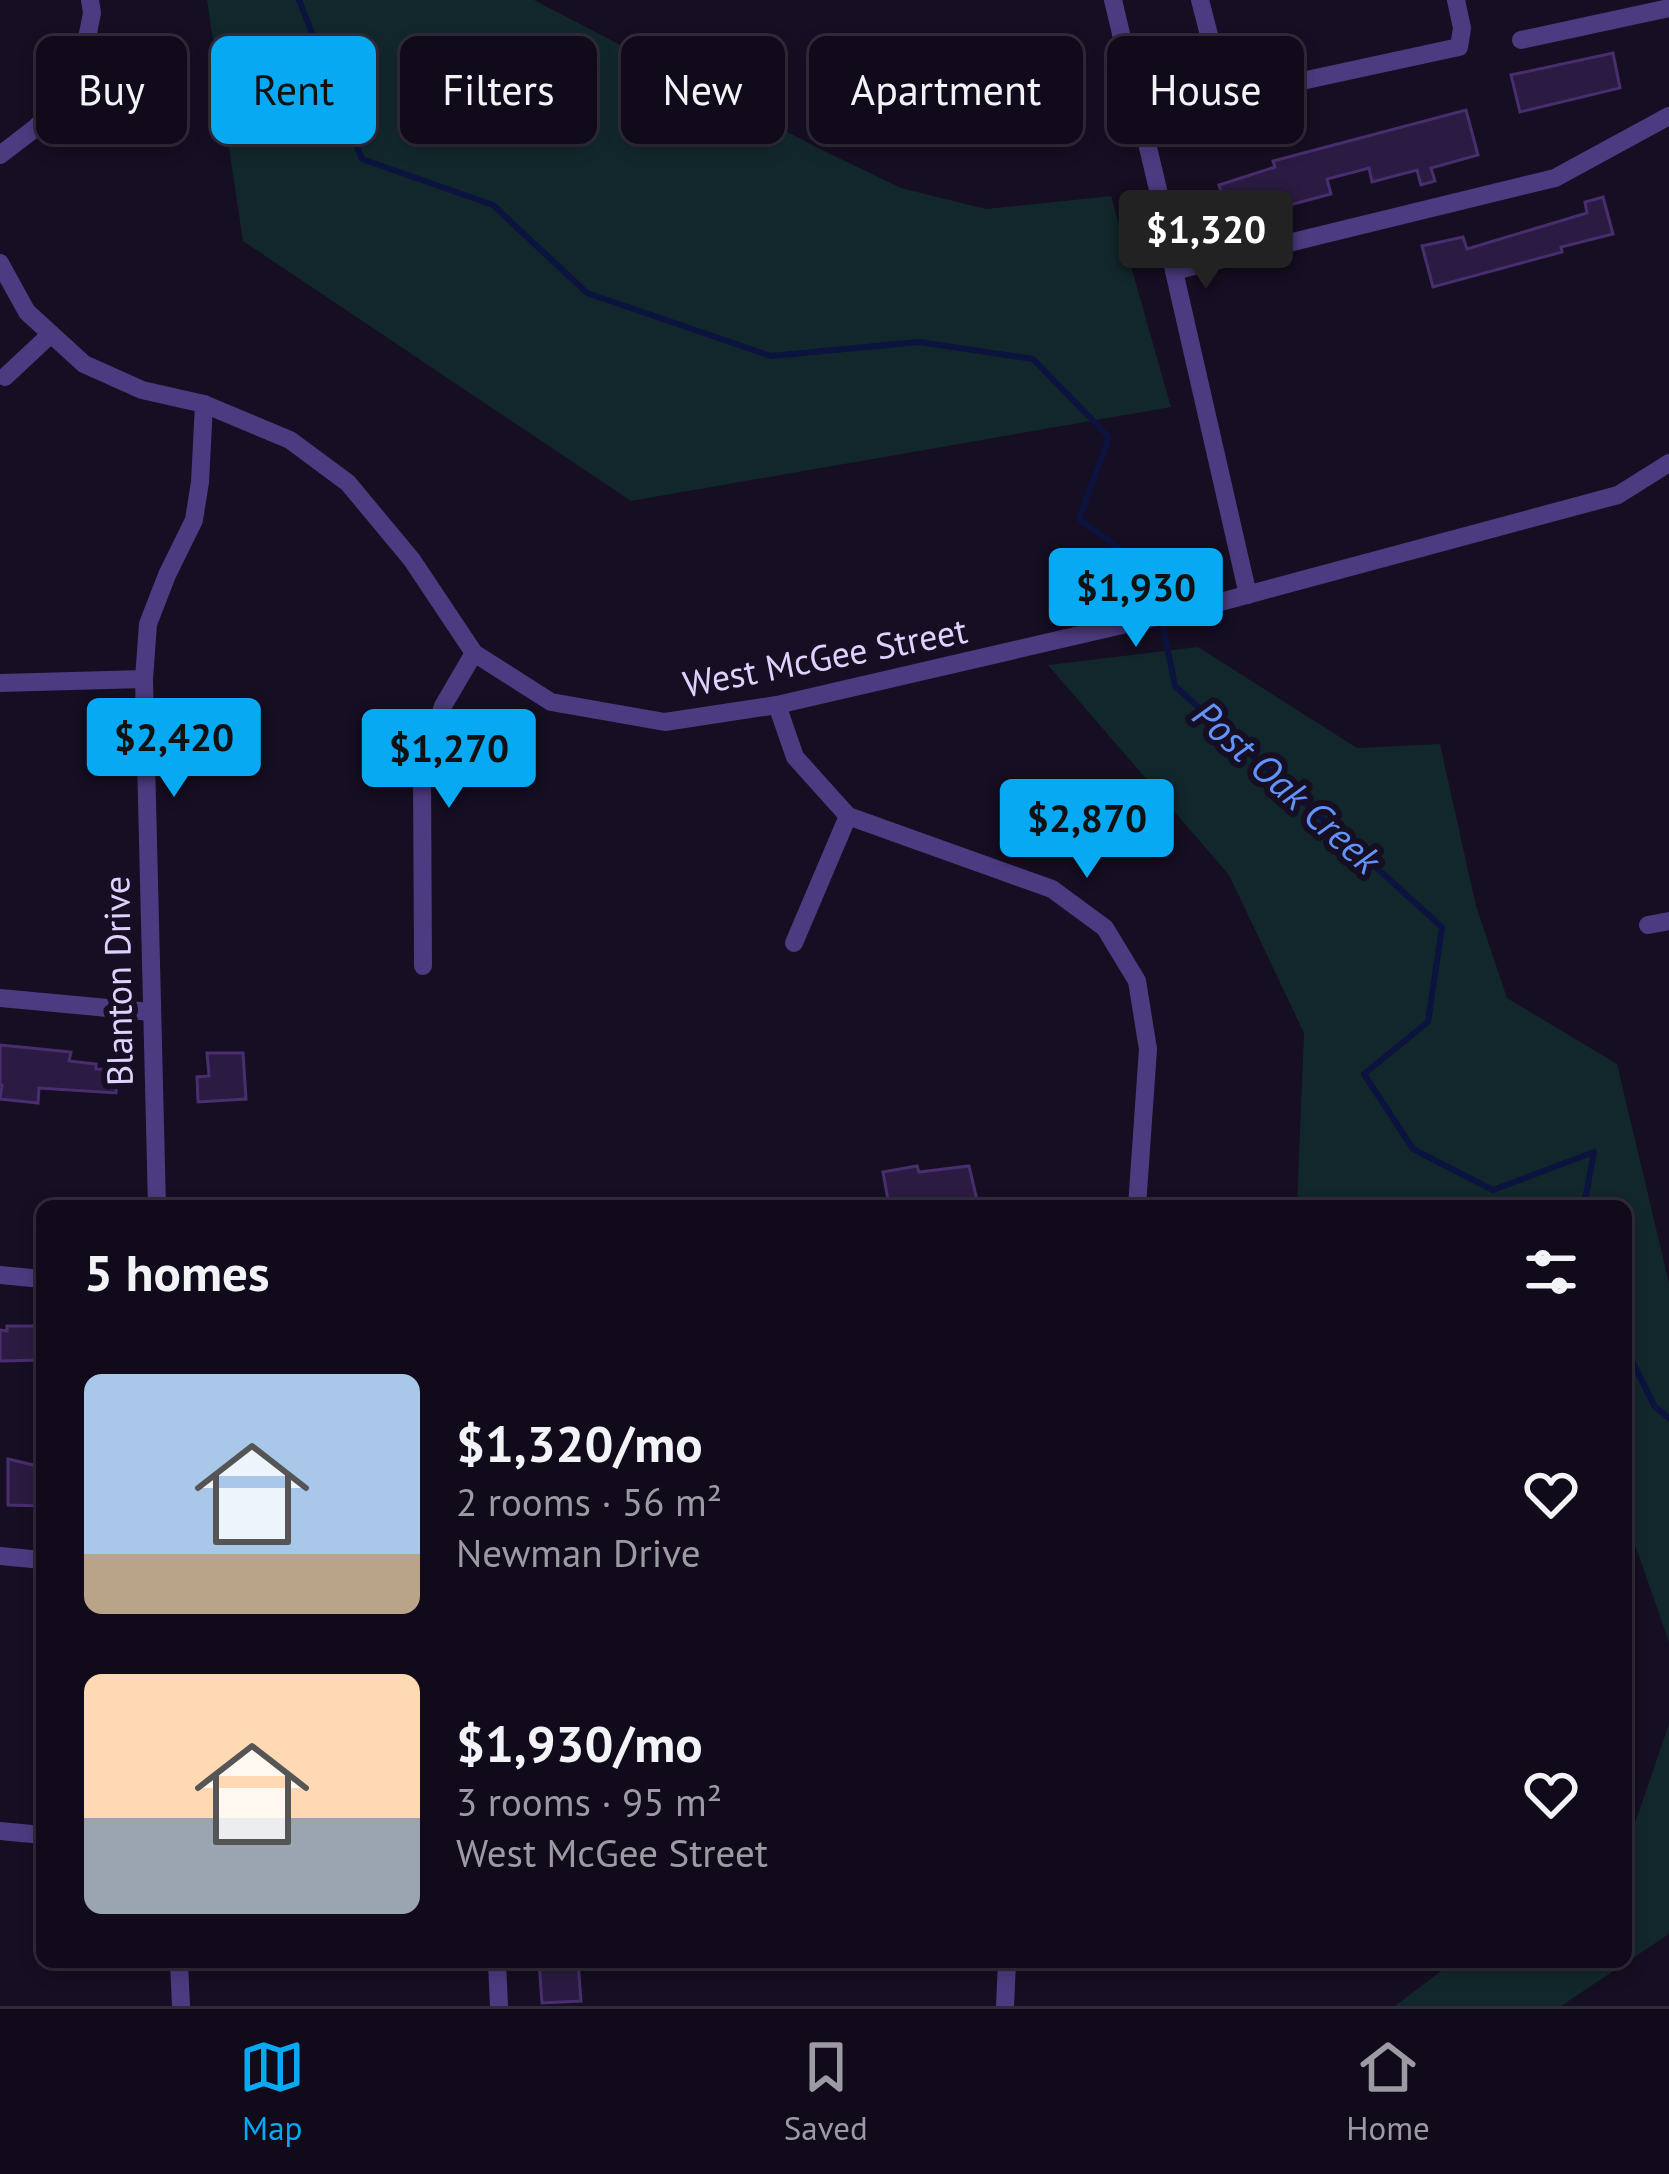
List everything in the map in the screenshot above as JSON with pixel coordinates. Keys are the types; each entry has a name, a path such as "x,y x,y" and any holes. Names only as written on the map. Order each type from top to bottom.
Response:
{"street":[{"path":"0,155 77,88 92,13 90,0"},
{"path":"1113,0 1248,595"},
{"path":"1200,0 1223,89 1237,95 1459,47 1462,28 1456,0"},
{"path":"1522,40 1669,8"},
{"path":"1174,271 1555,178 1669,116"},
{"name":"West McGee Street","path":"0,263 27,312 84,364 142,390 205,404 290,440 348,483 412,560 474,653 551,702 665,722 777,705 1248,595 1618,495 1669,463"},
{"path":"5,376 50,334"},
{"name":"Blanton Drive","path":"157,1200 144,679 148,623 194,520 205,404"},
{"path":"424,966 422,772 443,706 474,653"},
{"path":"0,683 144,679"},
{"path":"777,705 794,757 848,816 1052,889 1105,928 1137,981 1148,1049 1137,1200"},
{"path":"794,944 848,816"},
{"path":"1648,925 1669,921"},
{"path":"0,998 151,1012"},
{"path":"0,1275 36,1278"},
{"path":"0,1556 36,1559"},
{"path":"0,1831 36,1834"},
{"path":"178,1968 181,2006"},
{"path":"496,1968 499,2006"},
{"path":"1005,2006 1007,1968"}],"green space":[{"path":"207,0 534,0 621,45 621,144 785,144 785,131 901,188 986,209 1111,196 1171,407 631,501 243,241 229,144 376,144 376,36 212,36"},
{"path":"1198,647 1357,748 1440,744 1476,906 1507,998 1617,1064 1669,1283 1669,1642 1632,1536 1632,1200 1297,1200 1304,1033 1229,875 1048,665"},
{"path":"1669,1724 1669,1934 1632,1959 1632,1825"},
{"path":"1445,1968 1618,1968 1561,2006 1395,2006"}],"building":[{"path":"1613,53 1620,88 1520,112 1511,75"},
{"path":"1466,110 1478,155 1431,168 1435,181 1421,185 1417,170 1372,182 1369,168 1327,179 1331,194 1282,207 1285,218 1231,228 1219,185 1275,167 1273,161"},
{"path":"1603,197 1613,234 1433,287 1422,246 1463,237 1467,249 1587,213 1585,202"},
{"path":"189,705 234,705 234,757 186,758"},
{"path":"0,1045 71,1052 69,1061 117,1070 116,1093 39,1088 38,1103 0,1099"},
{"path":"207,1053 243,1053 246,1099 198,1102 197,1077 209,1076"},
{"path":"917,1166 919,1172 969,1166 977,1200 888,1200 883,1172"},
{"path":"7,1326 36,1326 36,1360 0,1361 0,1330 7,1331"},
{"path":"8,1459 36,1466 36,1506 8,1505"},
{"path":"539,1968 578,1968 581,2001 542,2003"}],"waterway":[{"name":"Post Oak Creek","path":"299,0 362,159 493,205 587,293 771,356 919,342 1033,359 1109,437 1079,519 1152,572 1175,686 1442,927 1428,1022 1364,1074 1413,1149 1493,1190 1594,1152 1585,1200"},
{"name":"Post Oak Creek","path":"1632,1361 1655,1407 1669,1418"}]}
